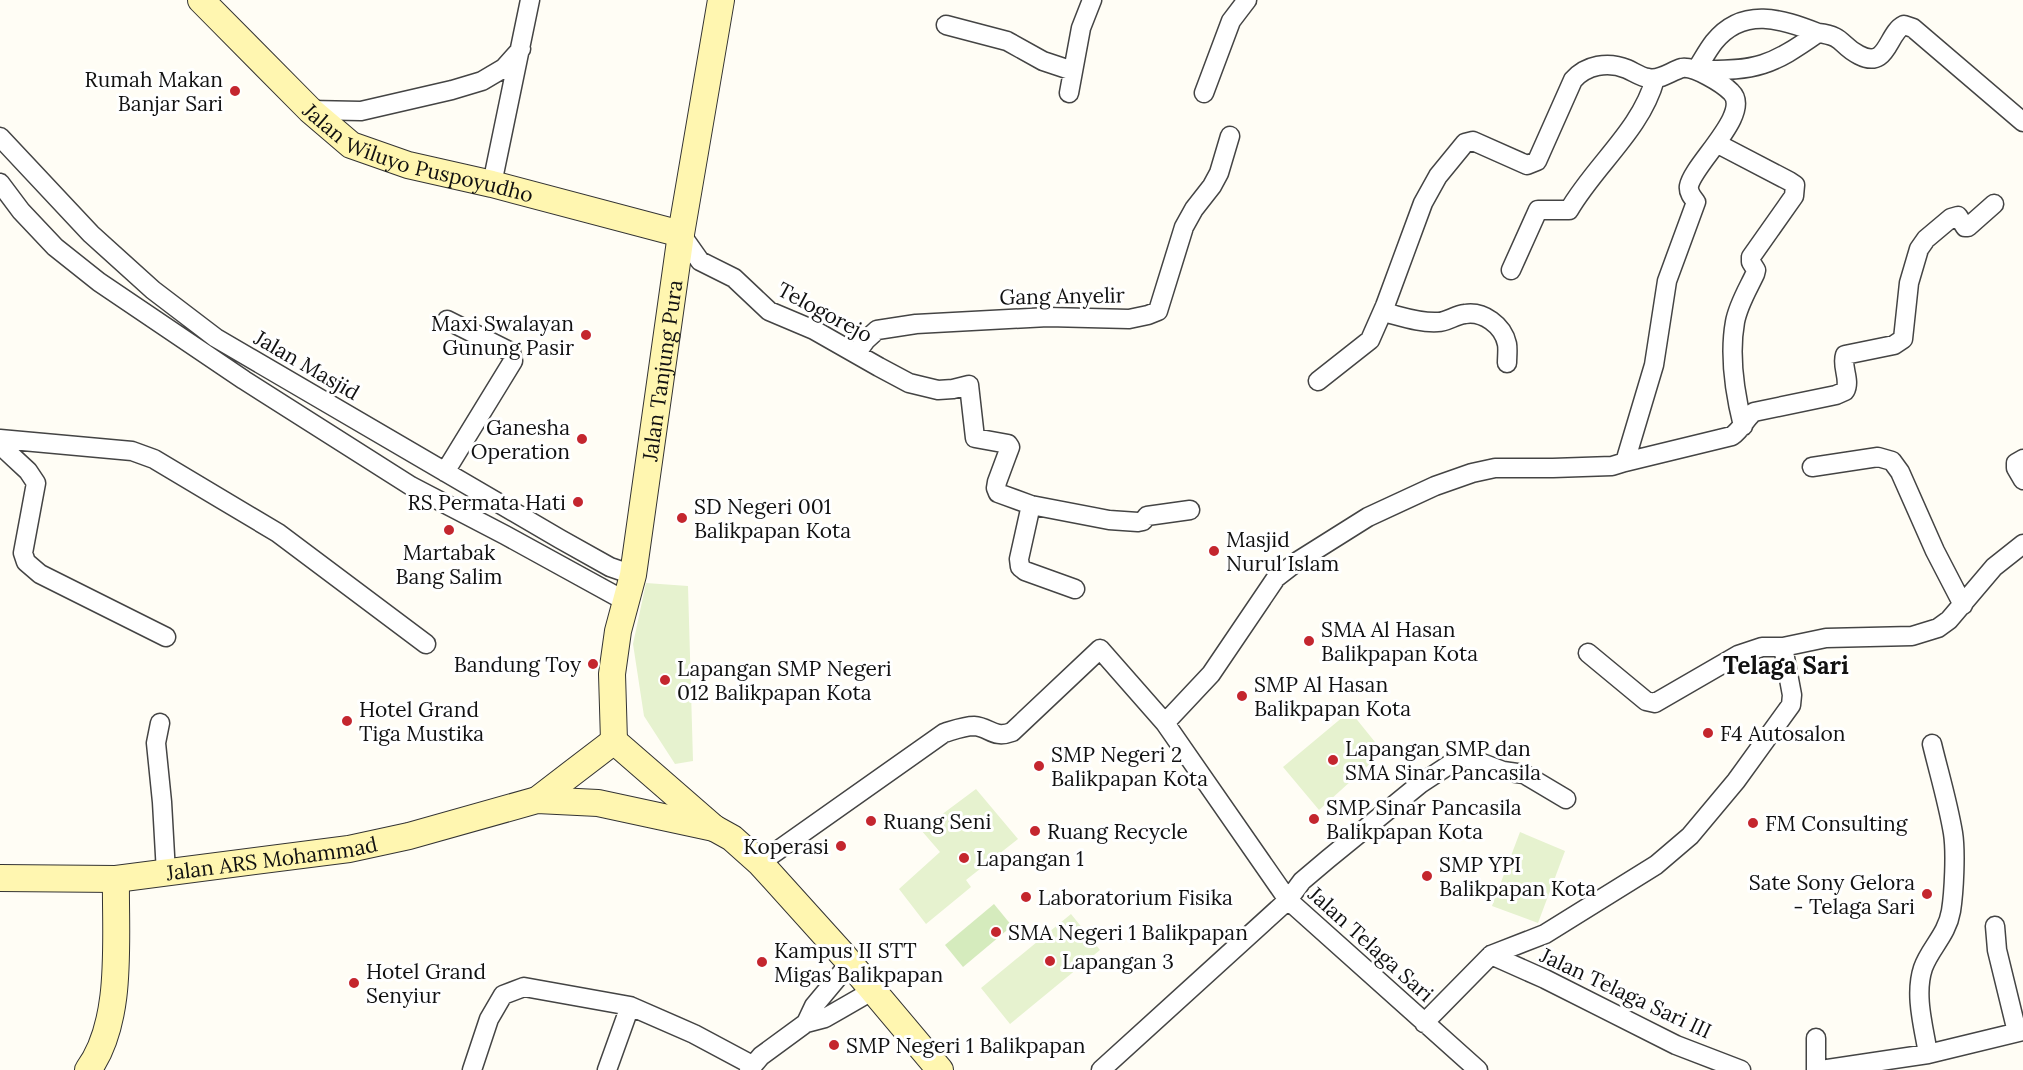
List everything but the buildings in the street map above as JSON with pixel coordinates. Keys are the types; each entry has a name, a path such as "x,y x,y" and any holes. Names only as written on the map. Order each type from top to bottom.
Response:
{"street":[{"name":"Jalan Wiluyo Puspoyudho","path":"201,0 310,110 351,145 408,165 492,184 681,234"},
{"path":"492,184 530,0"},
{"name":"Jalan Tanjung Pura","path":"614,741 612,674 618,631 633,574 681,234 721,0"},
{"path":"1069,93 1081,28 1092,0"},
{"path":"1204,93 1231,21 1247,0"},
{"path":"1696,70 1715,41 1744,21 1766,18 1785,20 1818,33 1834,35 1856,53 1870,59 1881,55 1901,25 1908,25 2023,122"},
{"path":"946,25 1007,41 1043,61 1073,71"},
{"path":"1318,381 1370,340 1385,306 1423,202 1438,176 1465,143 1473,141 1530,165 1537,161 1573,80 1579,73 1593,66 1608,65 1624,68 1655,79 1684,68 1731,71 1768,64 1818,33"},
{"path":"310,110 361,111 452,90 482,81 504,68 521,49"},
{"path":"1625,462 1654,365 1667,281 1696,202 1689,192 1689,185 1696,169 1718,144 1735,108 1736,100 1728,89 1696,70"},
{"path":"1511,270 1538,210 1541,208 1569,210 1577,196 1631,128 1651,95 1655,79"},
{"name":"Gang Anyelir","path":"856,354 877,330 916,324 1048,317 1122,319 1158,311 1184,226 1219,173 1230,136"},
{"name":"Jalan Masjid","path":"0,137 91,234 153,290 216,338 600,562 633,574"},
{"path":"1718,144 1795,185 1794,196 1751,257 1756,270 1736,320 1733,351 1743,426"},
{"name":"Jalan Masjid","path":"0,183 21,211 64,254 99,282 244,380 411,486 627,602"},
{"path":"1165,723 1211,674 1276,578 1298,561 1368,517 1435,486 1472,473 1495,468 1612,466 1722,440 1732,436 1754,412 1836,395 1845,391 1848,386 1843,360 1845,355 1894,345 1903,339 1909,283 1921,243 1951,218 1957,216 1965,227 1968,227 1994,204"},
{"name":"Telogorejo","path":"681,234 700,261 734,278 770,311 814,330 909,383 938,390 969,385 977,440 1008,444 1011,447 996,490 998,493 1031,505"},
{"path":"1385,306 1391,314 1427,321 1440,322 1465,314 1477,314 1489,318 1507,342 1507,363"},
{"path":"445,472 513,361 511,352 447,320"},
{"path":"0,439 132,451 143,454 278,533 426,644"},
{"path":"0,445 28,471 36,483 23,553 26,562 40,574 166,637"},
{"path":"1812,467 1878,457 1892,461 1900,472 1935,551 1963,605"},
{"path":"2023,459 2016,463 2016,468 2023,480"},
{"path":"1075,589 1025,571 1020,567 1018,559 1031,505 1109,520 1138,522 1143,521 1147,516 1190,510"},
{"path":"1588,653 1647,702 1655,703 1738,655 1762,646 1783,646 1826,638 1912,636 1938,628 1963,605 1994,567 2023,544"},
{"name":"Jalan Telaga Sari III","path":"1424,1023 1491,955 1545,934 1656,865 1690,836 1736,781 1791,705 1792,695 1783,646"},
{"path":"760,863 944,733 974,726 997,735 1012,732 1100,649 1165,723 1288,900 1302,881 1328,859 1420,784 1458,759 1466,757 1503,771 1524,774 1566,799"},
{"path":"160,723 156,743 162,802 165,873"},
{"path":"614,741 716,830 754,868 940,1070"},
{"name":"Jalan ARS Mohammad","path":"537,800 614,741"},
{"path":"1928,1054 1919,992 1920,980 1923,967 1942,937 1951,912 1953,886 1953,835 1932,744"},
{"name":"Jalan ARS Mohammad","path":"0,878 116,879 349,849 409,836 537,800 598,803 716,830"},
{"path":"716,830 732,838 760,863 844,956 856,981 927,1070"},
{"path":"88,1070 94,1062 110,1018 113,998 116,879"},
{"name":"Jalan Telaga Sari","path":"1101,1070 1288,900 1473,1068"},
{"path":"1821,1070 1928,1054 2020,1031 1997,950 1995,926"},
{"name":"Jalan Telaga Sari III","path":"1491,955 1545,979 1676,1045 1741,1070"},
{"path":"806,1023 814,1006 856,981"},
{"path":"472,1070 489,1019 503,995 524,987 630,1006 694,1034 750,1068 761,1056 806,1023 825,1018 856,981"},
{"path":"607,1070 630,1006"},
{"path":"1816,1038 1816,1070"}],"green space":[{"name":"Lapangan SMP Negeri 012 Balikpapan Kota","path":"646,583 688,586 693,761 675,764 644,716 633,644"},
{"name":"Lapangan SMP dan SMA Sinar Pancasila","path":"1350,711 1383,752 1319,810 1283,767"},
{"name":"Lapangan 1","path":"976,789 1018,839 966,880 971,887 926,924 899,889 940,852 921,830"},
{"path":"1520,832 1565,851 1538,923 1492,906"},
{"path":"994,904 1012,926 963,967 945,945"},
{"name":"Lapangan 3","path":"1071,914 1100,950 1010,1024 981,988"}],"place":[{"name":"Rumah Makan Banjar Sari","path":"235,91"},
{"name":"Maxi Swalayan Gunung Pasir","path":"586,335"},
{"name":"Ganesha Operation","path":"582,439"},
{"name":"RS Permata Hati","path":"578,502"},
{"name":"SD Negeri 001 Balikpapan Kota","path":"682,518"},
{"name":"Martabak Bang Salim","path":"449,530"},
{"name":"Masjid Nurul Islam","path":"1214,551"},
{"name":"SMA Al Hasan Balikpapan Kota","path":"1309,641"},
{"name":"Bandung Toy","path":"593,664"},
{"name":"Lapangan SMP Negeri 012 Balikpapan Kota","path":"665,680"},
{"name":"SMP Al Hasan Balikpapan Kota","path":"1242,696"},
{"name":"Hotel Grand Tiga Mustika","path":"347,721"},
{"name":"F4 Autosalon","path":"1708,733"},
{"name":"Lapangan SMP dan SMA Sinar Pancasila","path":"1333,760"},
{"name":"SMP Negeri 2 Balikpapan Kota","path":"1039,766"},
{"name":"SMP Sinar Pancasila Balikpapan Kota","path":"1314,819"},
{"name":"Ruang Seni","path":"871,821"},
{"name":"FM Consulting","path":"1753,823"},
{"name":"Ruang Recycle","path":"1035,831"},
{"name":"Koperasi","path":"841,846"},
{"name":"Lapangan 1","path":"964,858"},
{"name":"SMP YPI Balikpapan Kota","path":"1427,876"},
{"name":"Sate Sony Gelora - Telaga Sari","path":"1927,894"},
{"name":"Laboratorium Fisika","path":"1026,897"},
{"name":"SMA Negeri 1 Balikpapan","path":"996,932"},
{"name":"Lapangan 3","path":"1050,961"},
{"name":"Kampus II STT Migas Balikpapan","path":"762,962"},
{"name":"Hotel Grand Senyiur","path":"354,983"},
{"name":"SMP Negeri 1 Balikpapan","path":"834,1045"}],"district":[{"name":"Telaga Sari","path":"1786,665"}]}
